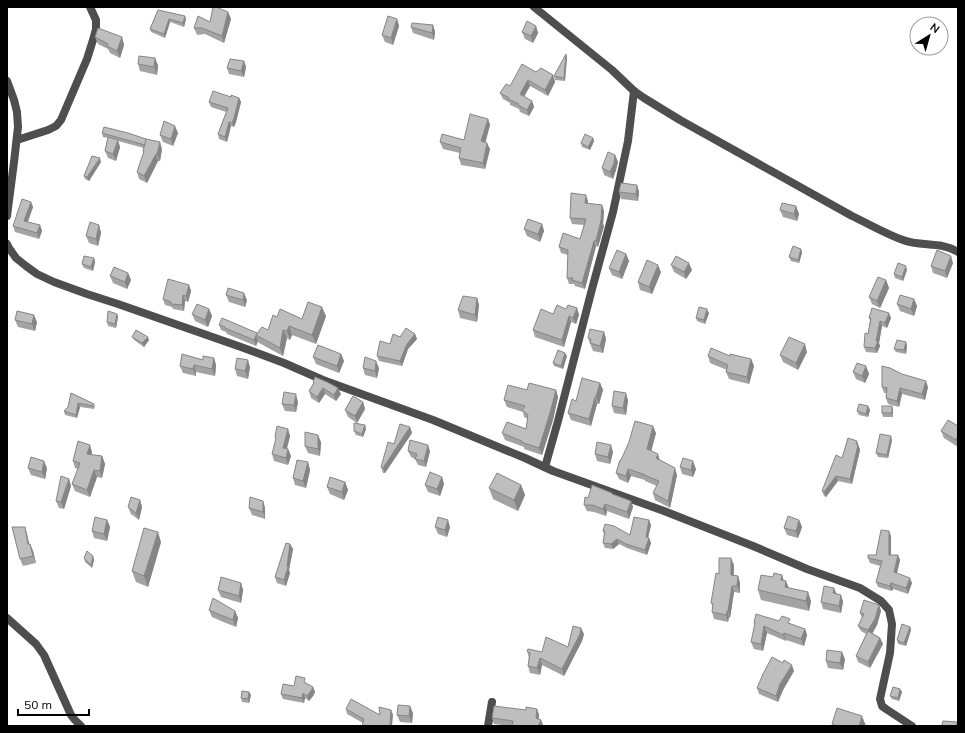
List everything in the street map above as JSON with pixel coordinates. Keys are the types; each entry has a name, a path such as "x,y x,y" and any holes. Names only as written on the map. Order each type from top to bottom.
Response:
{"street":[{"path":"17,140 48,130 56,126 61,120 86,59 96,29 96,20 90,7"},
{"path":"534,7 612,70 634,91 680,120 852,216 904,241 947,246 958,252"},
{"path":"7,81 17,112 18,127 7,216"},
{"path":"544,467 558,421 613,212 628,141 634,91"},
{"path":"7,244 16,258 37,274 54,282 284,363 323,380 433,420 553,471 664,511 807,569 860,588 881,601 889,610 892,624 890,653 880,699 882,706 912,726"},
{"path":"7,618 36,644 44,656 71,715 74,720 82,726"},
{"path":"488,726 492,702"}],"building":[{"path":"213,7 228,12 222,36 202,28 194,28 198,16 210,22"},
{"path":"158,10 185,16 183,23 169,19 164,34 150,29"},
{"path":"388,16 397,19 391,38 382,35"},
{"path":"527,21 536,26 531,36 522,32"},
{"path":"412,23 433,25 432,33 411,27"},
{"path":"98,28 122,37 117,51 95,37"},
{"path":"566,54 564,78 554,76"},
{"path":"139,56 155,58 154,67 138,64"},
{"path":"230,59 244,61 241,71 227,68"},
{"path":"522,64 536,72 541,68 553,75 545,90 528,80 520,94 532,101 527,110 500,93 506,84 510,86"},
{"path":"213,91 239,98 234,118 232,123 229,122 225,137 218,134 228,108 209,102"},
{"path":"470,114 488,119 481,141 487,143 483,163 459,158 461,148 440,142 442,134 464,140"},
{"path":"164,121 175,126 171,139 160,135"},
{"path":"104,127 146,139 145,145 102,133"},
{"path":"585,134 593,138 588,147 581,143"},
{"path":"108,137 118,140 113,154 105,151"},
{"path":"146,139 160,142 157,154 144,176 137,172 144,151"},
{"path":"608,152 615,155 614,163 610,172 602,168"},
{"path":"92,156 100,158 87,177 84,176"},
{"path":"621,183 637,185 636,194 619,192"},
{"path":"571,193 586,195 585,203 602,205 601,220 596,241 594,241 582,283 572,280 573,278 567,278 568,250 559,247 563,233 580,239 586,219 570,218"},
{"path":"22,199 31,202 24,221 40,225 37,233 13,226"},
{"path":"782,203 796,206 794,214 780,210"},
{"path":"528,219 542,224 538,234 524,229"},
{"path":"90,222 99,225 96,239 86,236"},
{"path":"793,246 801,249 798,260 789,257"},
{"path":"617,250 626,254 619,272 609,268"},
{"path":"937,250 951,256 945,271 931,266"},
{"path":"84,256 94,258 91,267 82,264"},
{"path":"676,256 689,263 684,272 671,265"},
{"path":"647,260 658,265 649,287 638,282"},
{"path":"898,263 906,266 902,277 894,274"},
{"path":"114,267 128,273 125,282 110,276"},
{"path":"878,277 886,280 877,301 869,297"},
{"path":"168,279 189,285 186,296 183,295 182,305 171,304 171,302 163,299"},
{"path":"228,288 244,293 243,300 226,295"},
{"path":"900,295 914,299 911,309 897,304"},
{"path":"463,296 477,298 475,315 458,310"},
{"path":"308,302 322,307 312,335 289,326 287,331 283,330 280,348 256,335 262,327 268,330 273,315 277,317 280,309 302,319"},
{"path":"197,304 209,309 205,320 192,314"},
{"path":"557,305 566,309 568,305 577,308 573,318 569,316 562,340 533,330 541,309 553,314"},
{"path":"699,307 707,309 704,320 696,318"},
{"path":"872,308 889,313 885,323 880,321 876,341 878,341 875,348 864,347 865,333 868,334 871,318 869,318"},
{"path":"17,311 34,315 32,324 15,320"},
{"path":"108,311 117,314 115,324 107,322"},
{"path":"222,318 257,333 254,340 219,325"},
{"path":"406,328 415,334 407,344 400,361 377,356 380,341 390,344 393,334 400,337"},
{"path":"590,329 604,332 600,346 590,343 591,339 588,338"},
{"path":"136,330 148,337 142,343 132,337"},
{"path":"789,337 805,344 796,363 780,355"},
{"path":"897,340 906,342 904,350 894,349"},
{"path":"318,345 341,354 337,366 313,357"},
{"path":"711,348 730,356 730,354 751,359 747,377 726,372 728,365 708,356"},
{"path":"558,350 565,353 561,366 553,363"},
{"path":"182,354 203,360 203,356 214,358 212,369 194,365 193,369 180,366"},
{"path":"365,357 376,361 375,371 363,368"},
{"path":"237,358 248,360 245,371 235,369"},
{"path":"857,363 866,366 862,376 853,372"},
{"path":"882,366 926,381 922,394 900,388 897,401 886,398 887,388 882,387"},
{"path":"315,377 338,388 334,395 323,388 317,397 309,391 314,383"},
{"path":"582,378 600,383 589,419 568,413 572,399 576,401"},
{"path":"529,383 556,390 539,448 521,442 522,441 502,433 507,422 526,429 528,415 522,410 525,406 504,400 508,385 527,390"},
{"path":"614,391 626,393 623,408 612,406"},
{"path":"284,392 296,394 294,405 282,404"},
{"path":"71,393 94,404 93,406 78,403 76,415 64,411 68,407"},
{"path":"353,396 363,402 355,416 345,410"},
{"path":"859,404 868,406 866,414 857,411"},
{"path":"882,406 892,406 892,413 882,413"},
{"path":"948,420 958,426 958,435 956,440 941,431"},
{"path":"635,421 653,426 647,449 658,454 656,458 675,468 668,501 653,493 659,481 628,469 626,476 616,473 620,460 629,442"},
{"path":"354,423 365,425 362,434 354,431"},
{"path":"400,424 410,427 383,468 381,467 388,442 394,444"},
{"path":"277,426 288,429 283,448 288,449 286,458 272,454"},
{"path":"305,432 318,435 318,449 305,446"},
{"path":"880,434 891,436 887,455 876,453"},
{"path":"848,438 857,441 856,444 858,445 850,479 836,476 824,492 822,491 836,455 842,458"},
{"path":"410,440 428,445 424,461 415,459 417,454 408,451"},
{"path":"78,441 90,445 87,454 102,456 100,471 94,470 87,490 72,484 80,463 73,461"},
{"path":"597,442 611,445 608,457 595,454"},
{"path":"31,457 44,461 42,472 28,468"},
{"path":"683,458 693,461 691,470 680,467"},
{"path":"297,460 308,462 303,481 293,478"},
{"path":"430,472 442,477 437,489 425,485"},
{"path":"497,473 521,485 514,500 489,488"},
{"path":"61,476 69,479 61,502 56,501"},
{"path":"330,477 345,482 342,492 327,487"},
{"path":"592,485 631,501 627,512 605,504 603,509 592,505 584,505 585,497 588,498"},
{"path":"131,497 140,500 136,513 128,507"},
{"path":"250,497 263,501 263,512 249,508"},
{"path":"788,516 799,520 796,531 784,528"},
{"path":"95,517 107,520 104,534 92,531"},
{"path":"438,517 448,520 445,530 435,527"},
{"path":"634,517 649,520 646,537 649,538 645,550 626,544 617,539 611,544 603,543 605,531 603,531 605,524 614,526 630,535"},
{"path":"12,527 25,527 28,544 30,544 33,556 20,559"},
{"path":"144,528 158,532 144,576 132,571"},
{"path":"881,530 889,531 889,555 898,555 894,572 910,578 906,588 891,583 890,586 876,582 882,561 868,558 868,555 876,555"},
{"path":"286,543 290,544 288,567 284,580 275,577"},
{"path":"87,551 93,556 91,565 84,558"},
{"path":"719,558 731,558 731,575 738,576 737,586 732,586 726,615 712,612 713,604 711,603 716,573 719,574"},
{"path":"774,573 782,575 781,580 786,581 785,587 808,592 806,601 758,590 761,575 773,577"},
{"path":"221,577 241,583 239,596 218,590"},
{"path":"824,586 834,588 833,593 841,595 839,606 821,602"},
{"path":"213,598 235,611 233,620 209,610"},
{"path":"864,600 879,605 875,619 868,630 858,626 864,614 860,613"},
{"path":"756,614 779,621 782,616 790,619 788,623 805,629 801,639 784,633 783,635 764,626 761,644 751,642"},
{"path":"902,624 910,627 904,643 897,640"},
{"path":"573,626 581,628 580,634 562,669 540,658 537,668 528,666 530,653 527,651 528,649 542,652 546,637 568,647"},
{"path":"868,631 880,638 868,662 856,656"},
{"path":"827,650 842,652 840,663 826,661"},
{"path":"772,657 783,663 784,660 792,665 780,684 776,696 757,688"},
{"path":"296,676 305,678 304,682 313,687 307,696 303,693 302,698 281,694 283,684 294,686"},
{"path":"893,687 900,689 898,698 890,696"},
{"path":"242,691 249,692 248,699 241,698"},
{"path":"351,699 380,715 379,707 391,710 390,726 362,726 364,719 346,709"},
{"path":"398,705 410,706 409,716 397,715"},
{"path":"494,706 526,710 526,707 537,709 536,718 541,720 538,726 512,726 513,721 492,718"},
{"path":"837,708 862,716 859,726 837,726 832,724"},
{"path":"943,721 957,722 957,726 938,726 942,725"}]}
